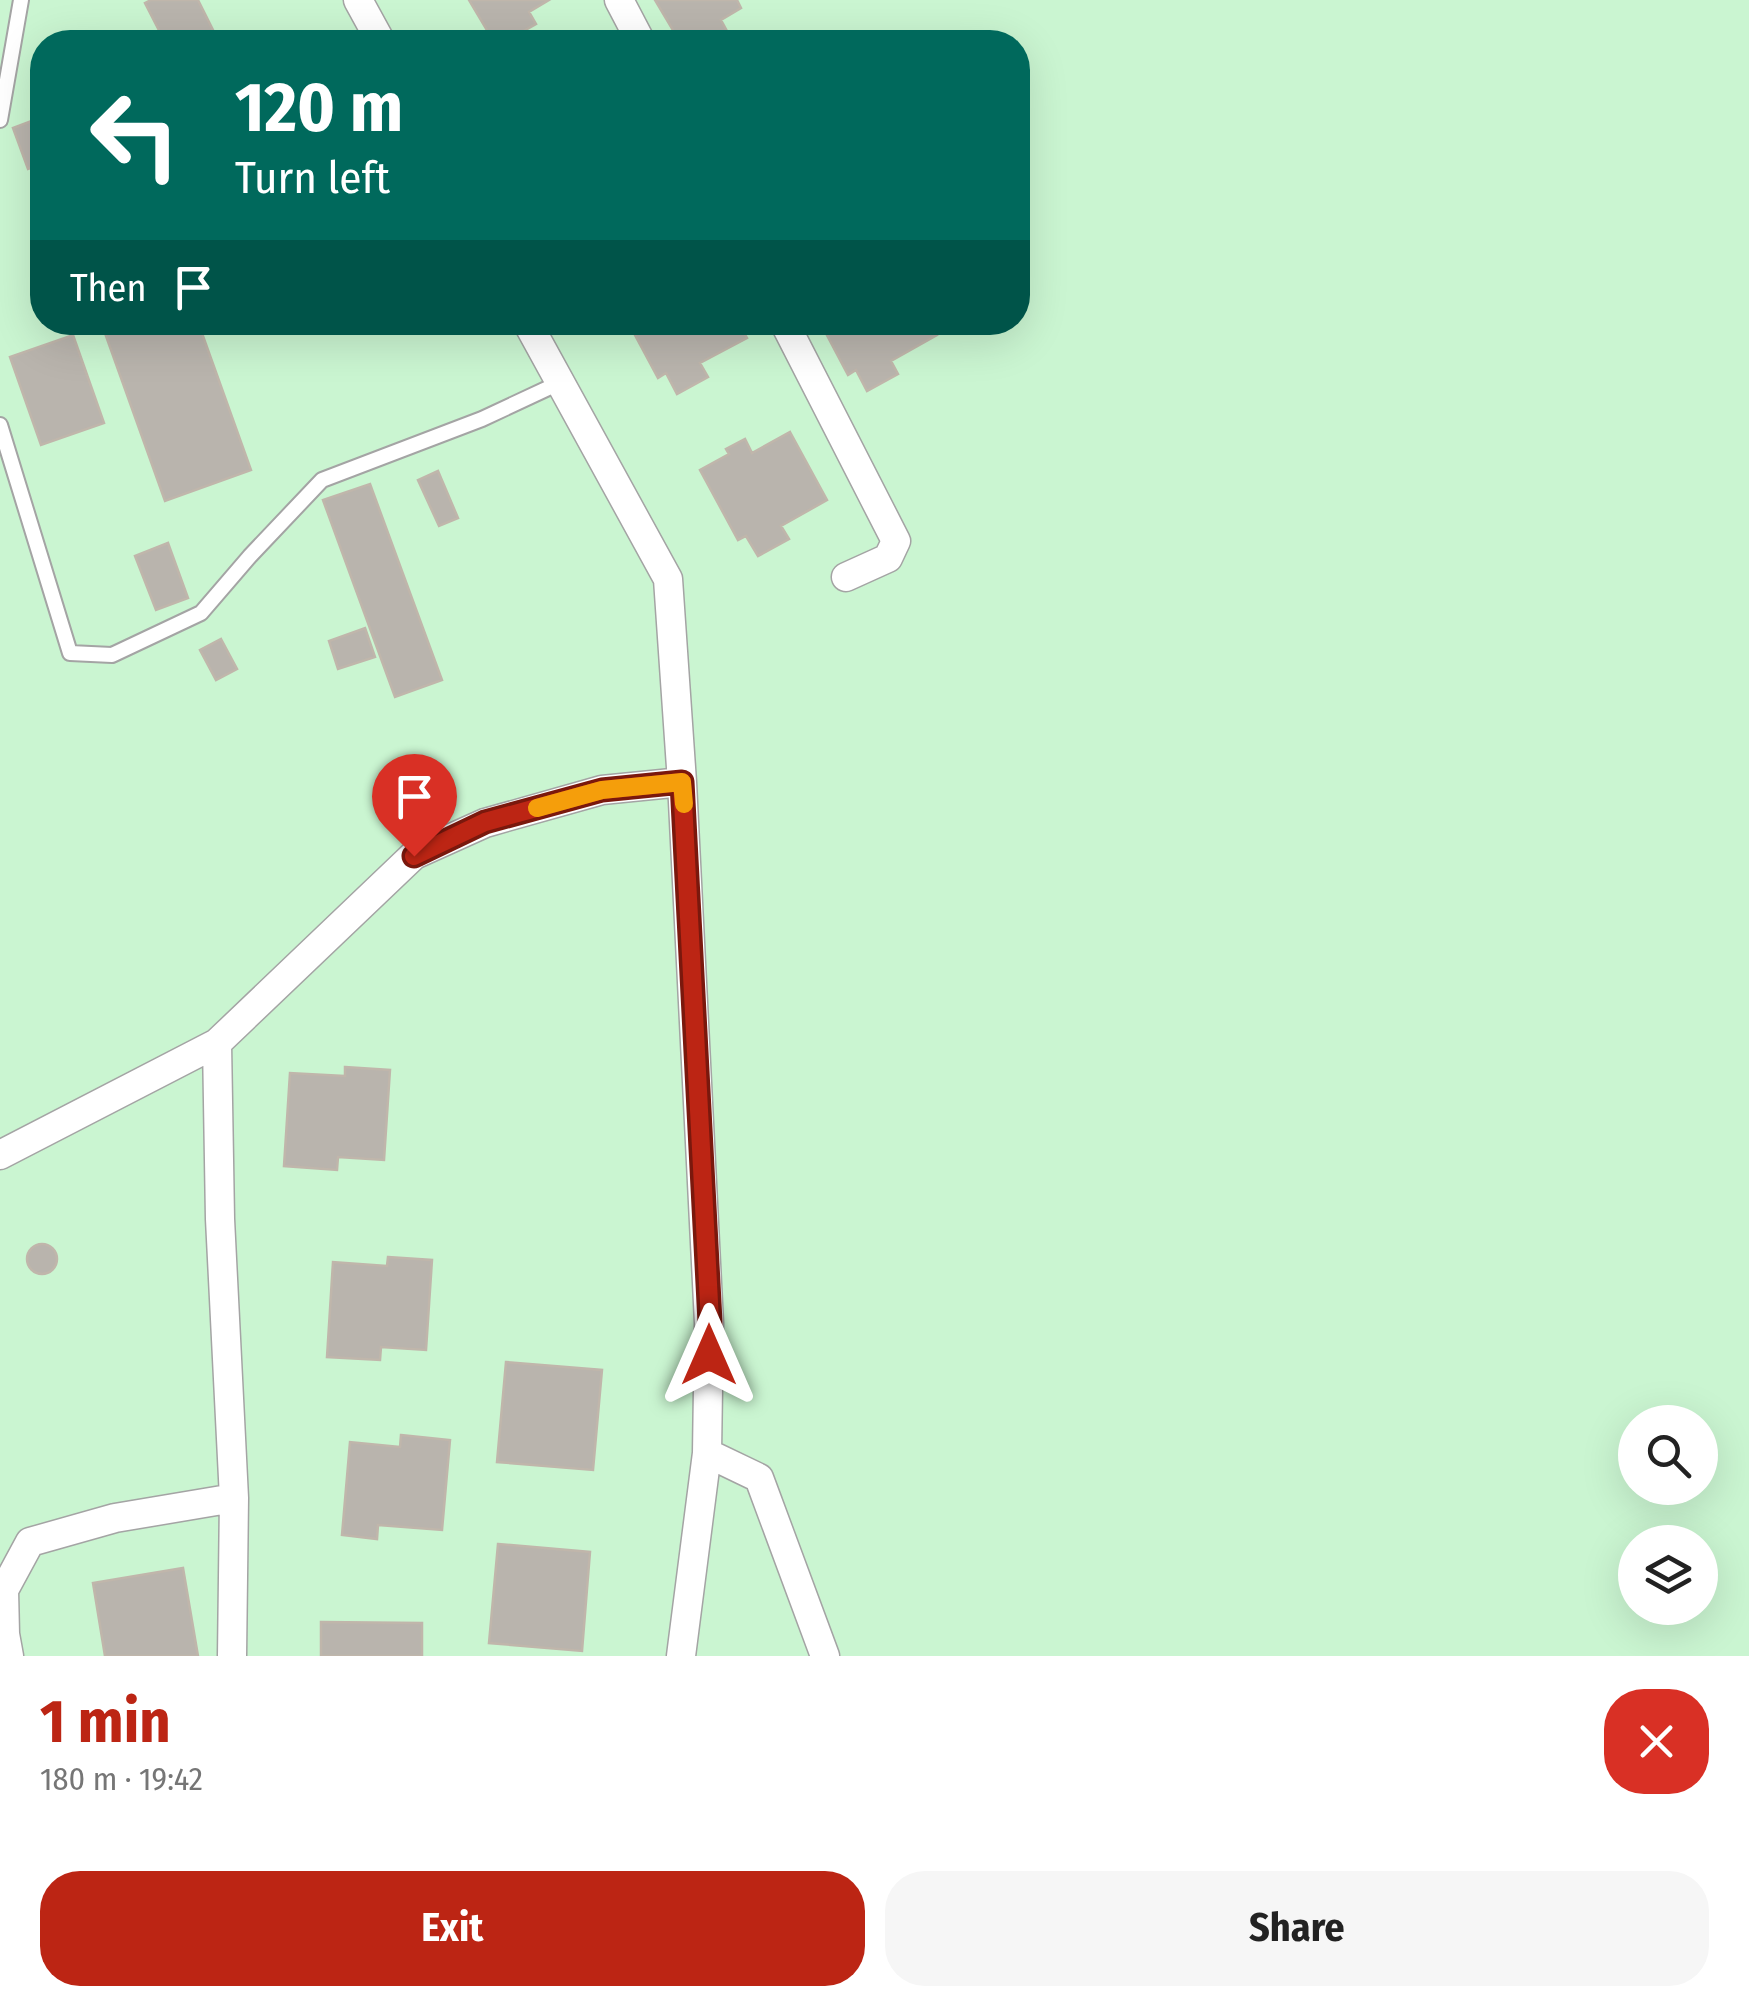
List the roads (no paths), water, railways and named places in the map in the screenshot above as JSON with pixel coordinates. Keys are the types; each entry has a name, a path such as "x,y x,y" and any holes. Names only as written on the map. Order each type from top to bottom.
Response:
{"street":[{"path":"358,0 374,30"},
{"path":"619,0 635,30"},
{"path":"534,335 668,579 710,1322 708,1453 681,1656"},
{"path":"791,335 896,541 888,558 846,577"},
{"path":"0,1155 217,1043 414,856 485,822 602,790 682,782"},
{"path":"217,1043 220,1219 234,1498 232,1656"},
{"path":"708,1453 759,1478 825,1656"},
{"path":"9,1656 4,1590 30,1542 115,1518 234,1498"}],"lane":[{"path":"0,120 20,0"},
{"path":"0,425 70,653 112,655 201,613 322,480 482,419 559,384"}]}
